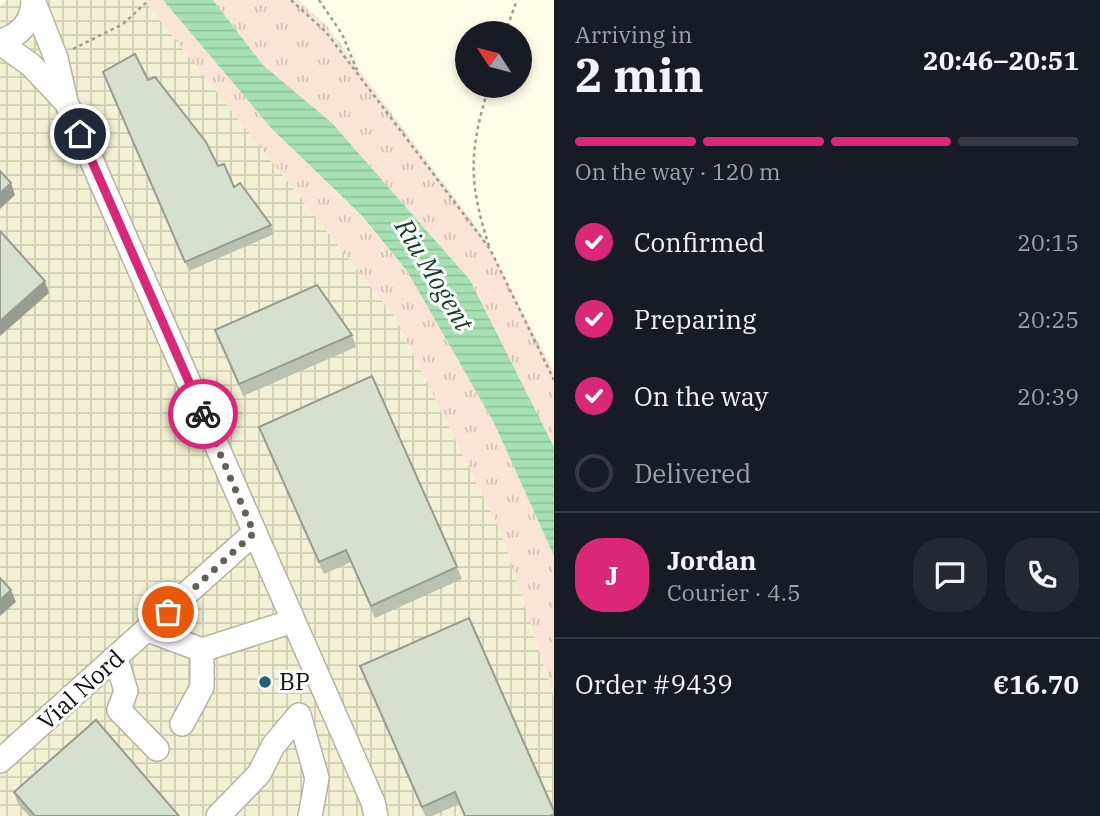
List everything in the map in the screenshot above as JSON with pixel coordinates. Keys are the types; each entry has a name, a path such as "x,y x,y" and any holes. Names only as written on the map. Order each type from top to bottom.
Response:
{"street":[{"path":"33,0 31,15 23,29 0,42 31,65 66,102"},
{"path":"33,0 56,58 66,102 340,727 373,813"},
{"name":"Vial Nord","path":"0,761 254,533"},
{"path":"148,630 202,650 293,621"},
{"path":"182,724 202,687 202,650"},
{"path":"116,658 126,691 119,710 158,749"},
{"path":"218,816 258,774 273,746 299,715 317,778 315,813"},
{"path":"307,742 340,727"}],"path":[{"path":"56,58 123,24 149,0"},
{"path":"291,0 326,32 490,249 554,380"},
{"path":"319,0 342,34 359,76"},
{"path":"509,21 517,0"},
{"path":"486,98 474,142 471,169 490,249"}],"shaded area":[{"path":"7,0 144,0 395,317 501,532 554,697 554,816 0,816 0,5"}],"green space":[{"path":"144,0 163,0 272,129 362,217 407,271 494,423 554,556 554,697 501,532 395,317"},
{"path":"213,0 298,0 327,26 483,236 554,372 554,447 470,280 332,123 263,65"}],"water":[{"name":"Riu Mogent","path":"163,0 213,0 263,65 332,123 470,280 554,447 554,556 494,423 407,271 362,216 272,129"}],"building":[{"path":"135,54 148,80 155,77 206,142 218,166 224,164 234,187 240,183 271,225 185,262 103,72"},
{"path":"0,171 11,183 0,193"},
{"path":"0,231 45,281 0,321"},
{"path":"317,285 352,335 239,384 215,330"},
{"path":"372,376 457,567 371,606 346,550 319,562 259,427"},
{"path":"0,578 11,590 0,600"},
{"path":"469,618 554,811 550,816 465,816 455,792 422,807 360,666"},
{"path":"96,720 179,816 35,816 14,792"}],"way so far":[{"path":"168,612 254,533 203,414"}],"place":[{"name":"BP","path":"265,682"}],"route":[{"path":"80,134 203,414"}]}
